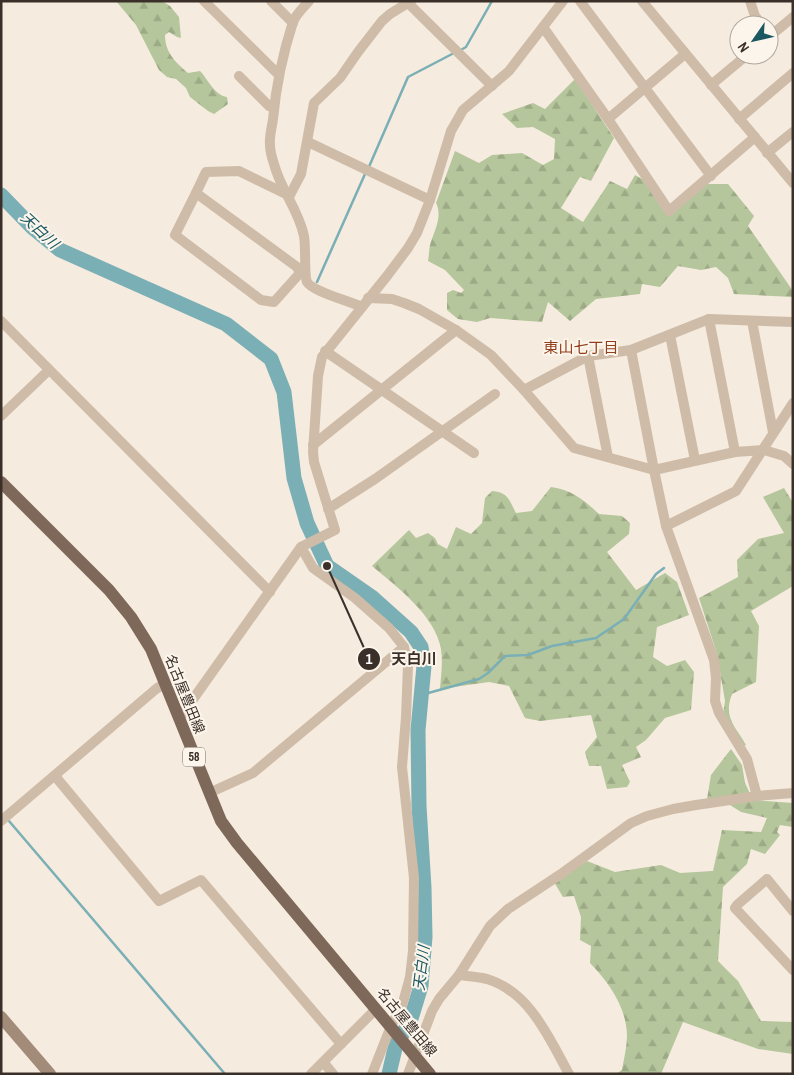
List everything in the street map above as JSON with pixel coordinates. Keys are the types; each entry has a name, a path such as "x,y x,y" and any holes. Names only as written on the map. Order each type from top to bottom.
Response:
{"main road":[{"name":"名古屋豊田線","path":"1,482 110,590 131,617 151,649 221,821 237,844 430,1074"}],"street":[{"path":"204,1 280,75"},
{"path":"271,1 293,22"},
{"path":"287,195 239,171 206,172 175,235 261,300 274,302 302,274 306,266 304,237 298,217 287,195 280,184 270,145 274,107 293,22 298,12 309,1"},
{"path":"179,719 301,546 335,530 314,462 313,445 318,376 322,357 408,248 417,233 430,200 451,131 463,110 509,71 563,1"},
{"path":"580,1 711,176"},
{"path":"642,1 793,183"},
{"path":"750,1 755,15"},
{"path":"287,195 301,174 308,142 312,109 317,98 340,78 382,21 409,2 492,86"},
{"path":"779,28 793,17"},
{"path":"543,27 608,119 669,211 754,137"},
{"path":"608,119 685,54"},
{"path":"711,85 735,65"},
{"path":"739,119 793,73"},
{"path":"239,76 269,106 274,107"},
{"path":"767,153 793,132"},
{"path":"308,142 430,200"},
{"path":"196,193 297,267 308,282 319,290 365,303 392,299 419,309 456,330 491,356 524,390 574,448 654,470 735,452 764,450 784,456 793,464"},
{"path":"524,390 588,356 631,350 709,319 793,322"},
{"path":"709,319 735,452"},
{"path":"752,321 773,432"},
{"path":"1,322 270,592"},
{"path":"313,445 456,330"},
{"path":"670,335 695,460"},
{"path":"631,350 666,526 714,660 716,678 715,702 719,713 747,759 757,796"},
{"path":"325,351 474,453"},
{"path":"588,356 608,457"},
{"path":"1,416 49,370"},
{"path":"328,509 444,432 495,394"},
{"path":"666,526 736,491 793,403"},
{"path":"301,546 313,568 370,611 389,628 404,648 408,665 408,692 402,767 414,878 413,951 408,987 402,1006 372,1074"},
{"path":"209,793 253,773 404,648"},
{"path":"1,821 165,683"},
{"path":"55,776 159,900 201,880 341,1044"},
{"path":"408,1074 413,1053 432,1011 498,917 562,874 631,823 647,816 673,809 757,796 793,793"},
{"path":"793,911 767,879 736,905 735,908 793,970"},
{"path":"459,975 486,979 500,984 527,1004 540,1022 569,1074"},
{"path":"311,1074 376,1009"},
{"path":"1,1017 50,1074"},
{"path":"324,1063 333,1074"}],"green space":[{"path":"116,1 162,1 170,6 179,17 181,38 169,32 165,35 169,52 175,61 188,73 200,71 218,93 227,97 228,104 214,114 190,97 186,88 176,79 167,77 159,70 136,25"},
{"path":"575,79 614,138 591,181 580,177 561,208 583,222 610,181 627,189 635,175 644,180 669,215 707,184 728,184 754,216 748,226 793,291 793,297 734,294 728,278 716,267 701,270 678,266 660,287 642,284 640,294 596,299 570,321 548,302 542,322 490,318 477,322 458,319 447,310 447,293 453,290 461,293 464,290 445,270 428,261 430,245 439,214 436,203 455,151 479,163 492,155 522,153 543,165 554,159 555,139 533,127 517,128 502,114 533,103 545,109"},
{"path":"551,487 577,496 599,514 622,516 630,523 629,534 607,552 636,590 665,573 677,582 689,615 657,627 653,657 667,666 685,660 694,672 691,710 665,718 646,740 636,747 641,757 622,765 630,782 627,787 607,789 601,766 589,766 585,752 597,737 591,715 540,721 525,718 509,686 489,682 440,689 441,649 431,625 414,603 372,566 409,530 416,538 428,533 435,538 438,544 447,549 456,527 471,534 482,523 485,498 492,491 505,495 516,513 532,511"},
{"path":"784,488 793,503 793,586 751,611 759,626 756,682 732,694 729,709 731,721 746,745 743,746 723,714 725,701 717,654 699,598 738,577 737,560 758,539 784,533 763,497"},
{"path":"731,749 742,765 745,783 753,800 793,803 793,827 780,825 777,832 780,835 765,854 751,849 747,864 723,887 718,961 738,981 761,1021 793,1022 793,1054 758,1049 683,1022 661,1074 616,1074 622,1070 626,1048 627,1035 623,1014 610,987 590,963 591,946 580,940 581,917 574,896 563,897 554,882 587,861 615,872 661,865 680,873 713,871 722,830 761,832 767,818 741,812 730,805 729,796 707,799 711,775"}],"waterway":[{"path":"459,51 466,47 492,1"},
{"path":"368,169 408,77 454,53"},
{"path":"317,282 365,174"},
{"name":"天白川","path":"1,195 33,228 60,250 226,324 271,359 284,392 294,478 307,523 327,566 373,598 411,632 421,647 424,666 418,730 419,806 425,937 421,986 410,1022 396,1044 389,1074"},
{"path":"421,695 479,679 505,656 528,655 552,646 596,638 624,619 656,574 664,568"},
{"path":"9,821 225,1074"}],"place":[{"name":"天白川","path":"327,566"}],"district":[{"name":"東山七丁目","path":"581,347"}]}
